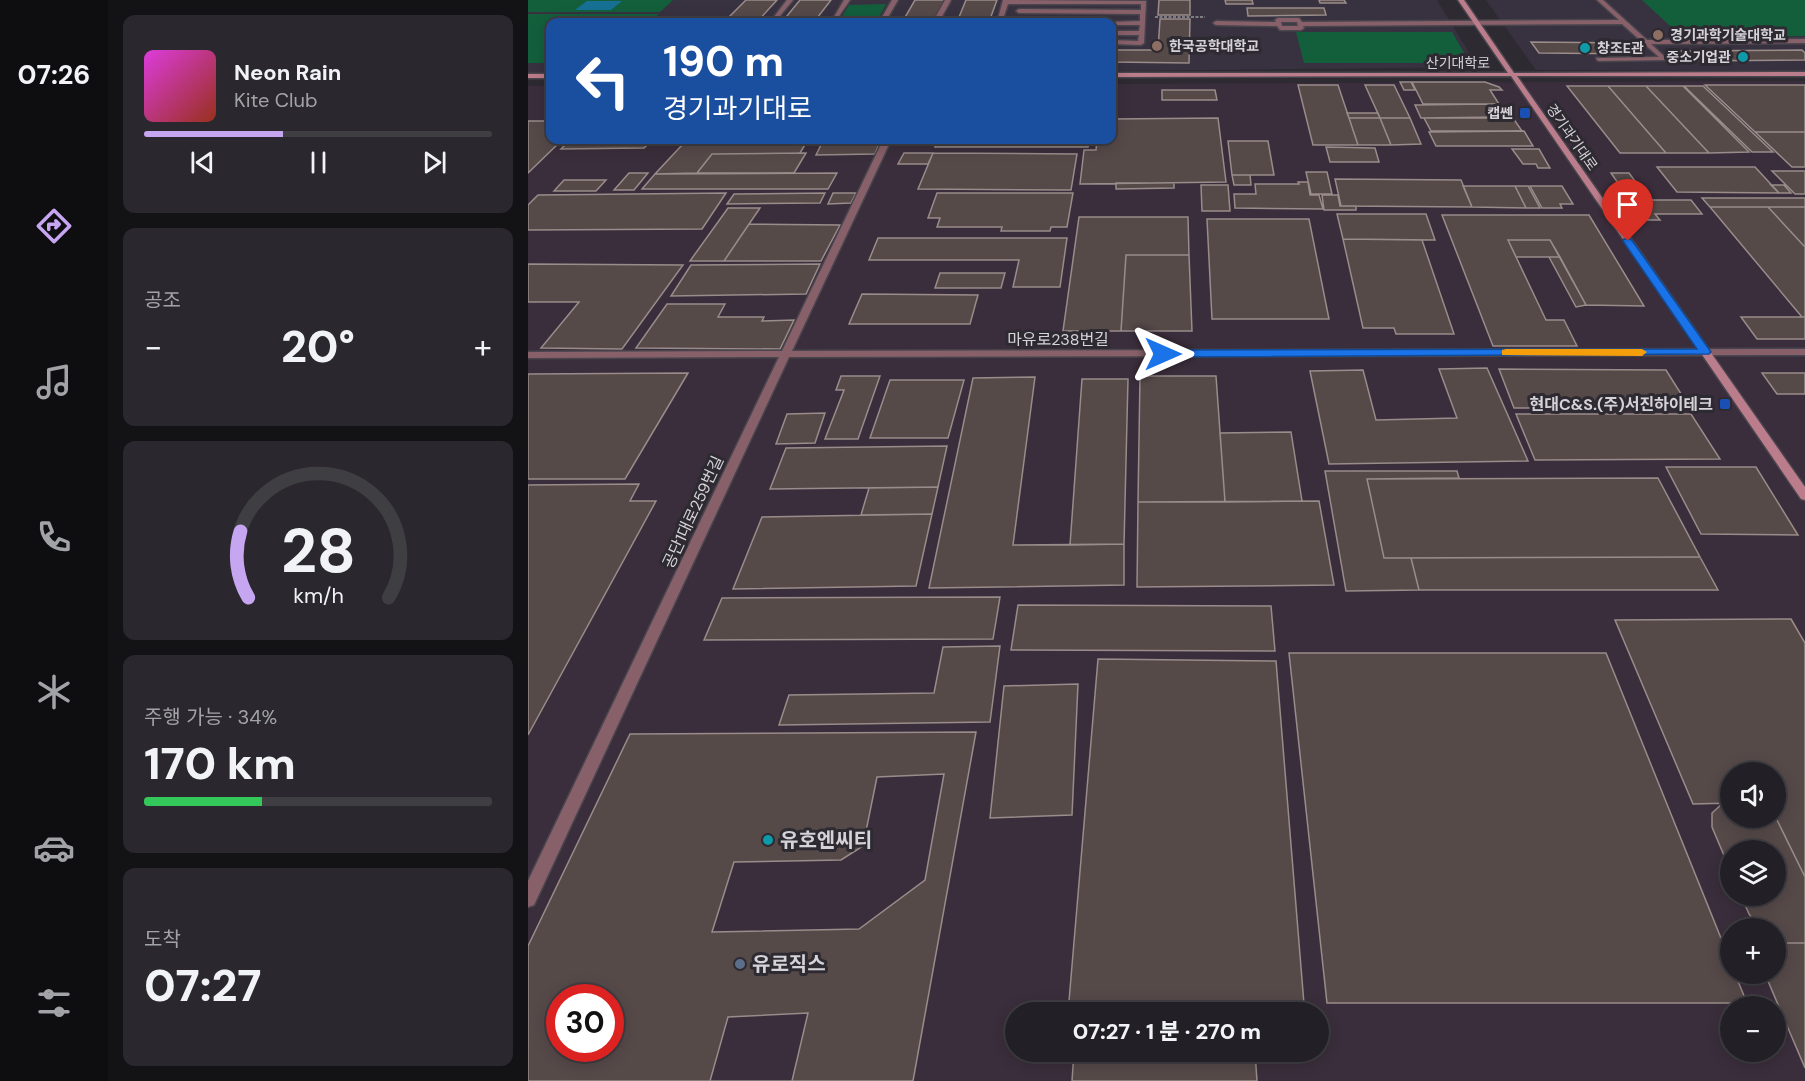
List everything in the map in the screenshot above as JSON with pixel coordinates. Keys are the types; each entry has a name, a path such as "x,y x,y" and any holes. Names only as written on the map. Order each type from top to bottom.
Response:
{"street":[{"path":"775,18 790,0"},
{"path":"836,18 847,0"},
{"path":"885,18 895,0"},
{"path":"939,18 948,0"},
{"path":"1116,47 1149,47 1149,2 1146,0"},
{"name":"경기과기대로","path":"1461,0 1805,496"},
{"path":"1599,59 1664,59 1600,0"},
{"path":"1000,18 1006,1 1144,2 1141,43 1116,42"},
{"path":"1018,18 1021,1"},
{"path":"1019,11 1143,17"},
{"path":"1116,22 1143,17"},
{"path":"1216,23 1279,24 1278,20 1299,20 1300,24 1624,22"},
{"path":"1116,33 1141,33"},
{"path":"1646,42 1805,42"},
{"name":"산기대학로","path":"1116,75 1805,74"},
{"path":"528,76 546,76"},
{"name":"공단1대로259번길","path":"528,899 885,144"},
{"name":"마유로238번길","path":"528,355 1805,352"}],"path":[{"path":"1143,17 1212,17 1216,23"}],"shaded area":[{"path":"528,0 1437,0 1478,67 1116,71 1116,18 546,18 546,75 528,75"},
{"name":"경기과학기술대학교","path":"1486,0 1805,0 1805,71 1536,70"},
{"path":"1805,81 1805,1081 528,1081 528,86 546,86 546,144 1116,144 1116,84"}],"green space":[{"path":"528,0 673,0 660,12 528,12"},
{"path":"1642,0 1805,0 1805,36 1682,37"},
{"path":"886,4 879,18 841,18 849,5"},
{"path":"528,14 659,14 654,18 546,18 546,63 528,63"},
{"path":"1296,32 1452,32 1470,63 1304,63"}],"water":[{"path":"587,1 622,1 611,10 575,10"}],"building":[{"path":"746,0 777,0 761,18 728,18"},
{"path":"800,0 831,0 817,18 785,18"},
{"path":"915,0 945,0 936,18 905,18"},
{"path":"966,0 997,0 990,18 959,18"},
{"path":"1159,0 1190,0 1190,15 1158,15"},
{"path":"1225,0 1252,0 1253,4 1226,4"},
{"path":"1319,0 1344,0 1346,3 1320,3"},
{"path":"1247,8 1324,8 1326,15 1248,16"},
{"path":"1160,19 1190,19 1189,63 1116,62 1116,50 1158,50"},
{"name":"창조E관","path":"1531,42 1631,43 1641,54 1539,53"},
{"name":"중소기업관","path":"1802,50 1805,53 1805,60 1685,61 1674,51"},
{"path":"1400,82 1411,82 1415,90 1404,90"},
{"path":"1412,82 1485,82 1502,90 1490,90 1499,104 1423,104"},
{"path":"1298,85 1338,85 1358,145 1313,145"},
{"path":"1365,85 1394,85 1410,118 1380,118"},
{"path":"1705,85 1805,85 1805,132 1755,132"},
{"path":"1567,86 1608,86 1666,153 1620,153"},
{"path":"1608,86 1646,86 1709,153 1666,153"},
{"path":"1646,86 1683,86 1749,152 1709,153"},
{"path":"1684,86 1703,86 1773,152 1752,152"},
{"path":"1162,90 1215,90 1217,100 1162,100"},
{"path":"1487,104 1492,112 1497,112 1501,117 1421,118 1415,105"},
{"path":"1347,113 1378,113 1380,118 1349,118"},
{"path":"1218,118 1226,182 1080,184 1084,150 1096,150 1097,144 1116,144 1116,119"},
{"path":"1349,118 1380,118 1391,145 1358,145"},
{"path":"1380,118 1410,118 1421,144 1391,145"},
{"path":"1424,118 1513,118 1522,131 1431,131"},
{"path":"528,121 546,121 546,144 558,144 528,173"},
{"path":"1524,131 1533,146 1436,146 1429,132"},
{"path":"1755,132 1805,132 1805,167 1792,167"},
{"path":"1228,141 1268,141 1274,175 1232,175"},
{"path":"566,144 648,144 644,148 561,149"},
{"path":"683,144 805,144 800,153 712,154 697,173 655,174"},
{"path":"822,144 879,144 875,154 816,155"},
{"path":"936,144 1089,144 1088,147 935,147"},
{"path":"1326,147 1375,148 1379,162 1330,162"},
{"path":"1512,149 1539,149 1550,168 1538,168 1536,164 1523,164"},
{"path":"806,153 794,173 697,173 712,154"},
{"path":"904,153 933,153 928,164 898,164"},
{"path":"933,153 1077,154 1071,190 918,189"},
{"path":"1657,167 1755,167 1779,193 1677,192"},
{"path":"1772,171 1805,171 1805,194 1795,194"},
{"path":"1306,172 1327,172 1332,194 1311,194"},
{"path":"629,173 648,173 634,190 614,190"},
{"path":"837,173 828,189 642,189 655,174"},
{"path":"1611,173 1629,173 1641,189 1622,189"},
{"path":"1232,175 1250,175 1251,185 1234,185"},
{"path":"1335,179 1461,180 1472,207 1341,206"},
{"path":"564,180 606,180 596,191 554,191"},
{"path":"1298,182 1308,182 1310,195 1319,195 1323,209 1235,208 1234,194 1256,194 1255,184 1299,184"},
{"path":"1116,183 1174,183 1174,188 1116,189"},
{"path":"1201,185 1228,185 1230,211 1202,211"},
{"path":"1771,185 1784,185 1791,193 1779,193"},
{"path":"1463,186 1515,186 1526,208 1472,207"},
{"path":"1515,186 1528,186 1540,208 1526,208"},
{"path":"1530,186 1562,186 1573,204 1560,204 1562,208 1542,208"},
{"path":"726,193 702,229 528,230 528,205 538,195"},
{"path":"825,193 820,203 727,204 734,194"},
{"path":"833,193 856,193 851,203 828,204"},
{"path":"937,193 1073,193 1067,227 1051,227 1050,231 1001,231 1002,227 937,227 940,218 928,218"},
{"path":"1322,195 1338,195 1340,206 1356,206 1356,210 1324,210"},
{"path":"1702,198 1805,198 1805,207 1710,207"},
{"path":"1630,200 1691,200 1702,214 1655,214 1660,220 1645,220"},
{"path":"1710,207 1768,207 1805,247 1805,317 1802,317"},
{"path":"1768,207 1805,207 1805,247"},
{"path":"728,208 760,208 724,261 690,261"},
{"path":"1337,214 1426,214 1435,240 1343,239"},
{"path":"1442,215 1589,215 1644,306 1586,305 1550,240 1508,240 1546,320 1564,320 1577,346 1493,346"},
{"path":"1079,217 1188,217 1189,255 1126,255 1121,331 1063,331"},
{"path":"1207,219 1309,219 1329,319 1212,319"},
{"path":"749,224 840,225 821,261 724,261"},
{"path":"878,238 1067,238 1060,287 1013,287 1019,260 869,260"},
{"path":"1343,239 1422,240 1454,334 1396,334 1394,328 1363,328"},
{"path":"1508,240 1550,240 1560,257 1516,257"},
{"path":"1126,255 1189,255 1192,331 1121,331"},
{"path":"1549,257 1560,257 1586,305 1576,307"},
{"path":"528,264 683,265 622,349 541,348 579,302 528,302"},
{"path":"820,264 806,294 671,296 691,265"},
{"path":"940,273 1005,273 1001,288 935,288"},
{"path":"862,294 978,295 970,324 849,324"},
{"path":"667,304 725,304 718,317 764,317 762,321 794,320 780,349 636,348"},
{"path":"1741,317 1805,317 1805,339 1757,339"},
{"path":"1487,368 1528,461 1329,464 1310,371 1363,370 1376,420 1457,418 1439,369"},
{"path":"1499,369 1666,370 1690,408 1514,408"},
{"path":"688,373 625,479 528,479 528,374"},
{"path":"1762,373 1805,373 1805,394 1777,394"},
{"path":"841,376 880,376 858,439 825,439 844,390 836,390"},
{"path":"1140,376 1216,376 1225,502 1138,502"},
{"path":"1035,377 1013,545 1124,544 1124,585 929,588 973,378"},
{"path":"1082,379 1128,379 1124,544 1070,545"},
{"path":"890,380 964,380 948,438 870,438"},
{"path":"825,413 815,443 776,444 787,414"},
{"path":"1516,414 1691,414 1720,459 1535,460"},
{"path":"1291,432 1302,501 1225,502 1220,433"},
{"path":"947,446 938,487 770,489 786,448"},
{"path":"1666,467 1756,467 1798,535 1701,534"},
{"path":"1325,471 1457,471 1459,478 1367,479 1384,558 1411,558 1419,590 1346,591"},
{"path":"1658,478 1700,557 1384,558 1367,479"},
{"path":"639,484 630,501 656,501 528,735 528,485"},
{"path":"938,487 932,514 861,515 869,488"},
{"path":"1319,501 1334,585 1137,587 1138,502"},
{"path":"932,514 916,586 733,589 762,517"},
{"path":"1700,557 1718,590 1419,590 1411,558"},
{"path":"1000,597 993,639 704,640 722,598"},
{"path":"1018,605 1271,606 1275,651 1011,650"},
{"path":"1791,619 1805,643 1805,877 1781,828 1786,828 1786,762 1720,762 1720,803 1693,804 1615,620"},
{"path":"1000,646 990,722 779,725 789,695 934,693 943,647"},
{"path":"1289,653 1606,653 1720,936 1720,984 1739,984 1744,996 1720,996 1720,1003 1327,1002"},
{"path":"1098,659 1276,661 1304,1002 1069,1001"},
{"path":"1078,684 1072,815 990,818 1004,686"},
{"name":"유호엔씨티","path":"976,732 913,1081 528,1081 528,946 630,734"},
{"path":"944,774 925,880 859,929 712,932 734,862 841,860 863,846 877,777"},
{"path":"1720,806 1720,828 1781,828 1805,877 1805,943 1786,943 1786,918 1752,918 1745,906 1786,906 1786,840 1720,840 1720,846 1712,827 1712,813"},
{"path":"1786,943 1805,943 1805,1068 1786,1023 1786,996 1774,996 1769,984 1786,984"},
{"path":"808,1013 792,1081 710,1081 728,1017"},
{"path":"1073,1062 1256,1062 1257,1081 1072,1081"}],"slow traffic":[{"path":"1506,353 1642,352"}],"place":[{"name":"경기과학기술대학교","path":"1658,35"},
{"name":"한국공학대학교","path":"1157,46"},
{"name":"창조E관","path":"1585,48"},
{"name":"중소기업관","path":"1743,57"},
{"name":"캡쎈","path":"1525,113"},
{"name":"현대C&S.(주)서진하이테크","path":"1725,404"},
{"name":"유호엔씨티","path":"768,840"},
{"name":"유로직스","path":"740,964"}],"route":[{"path":"1163,354 1705,352 1628,241"}]}
